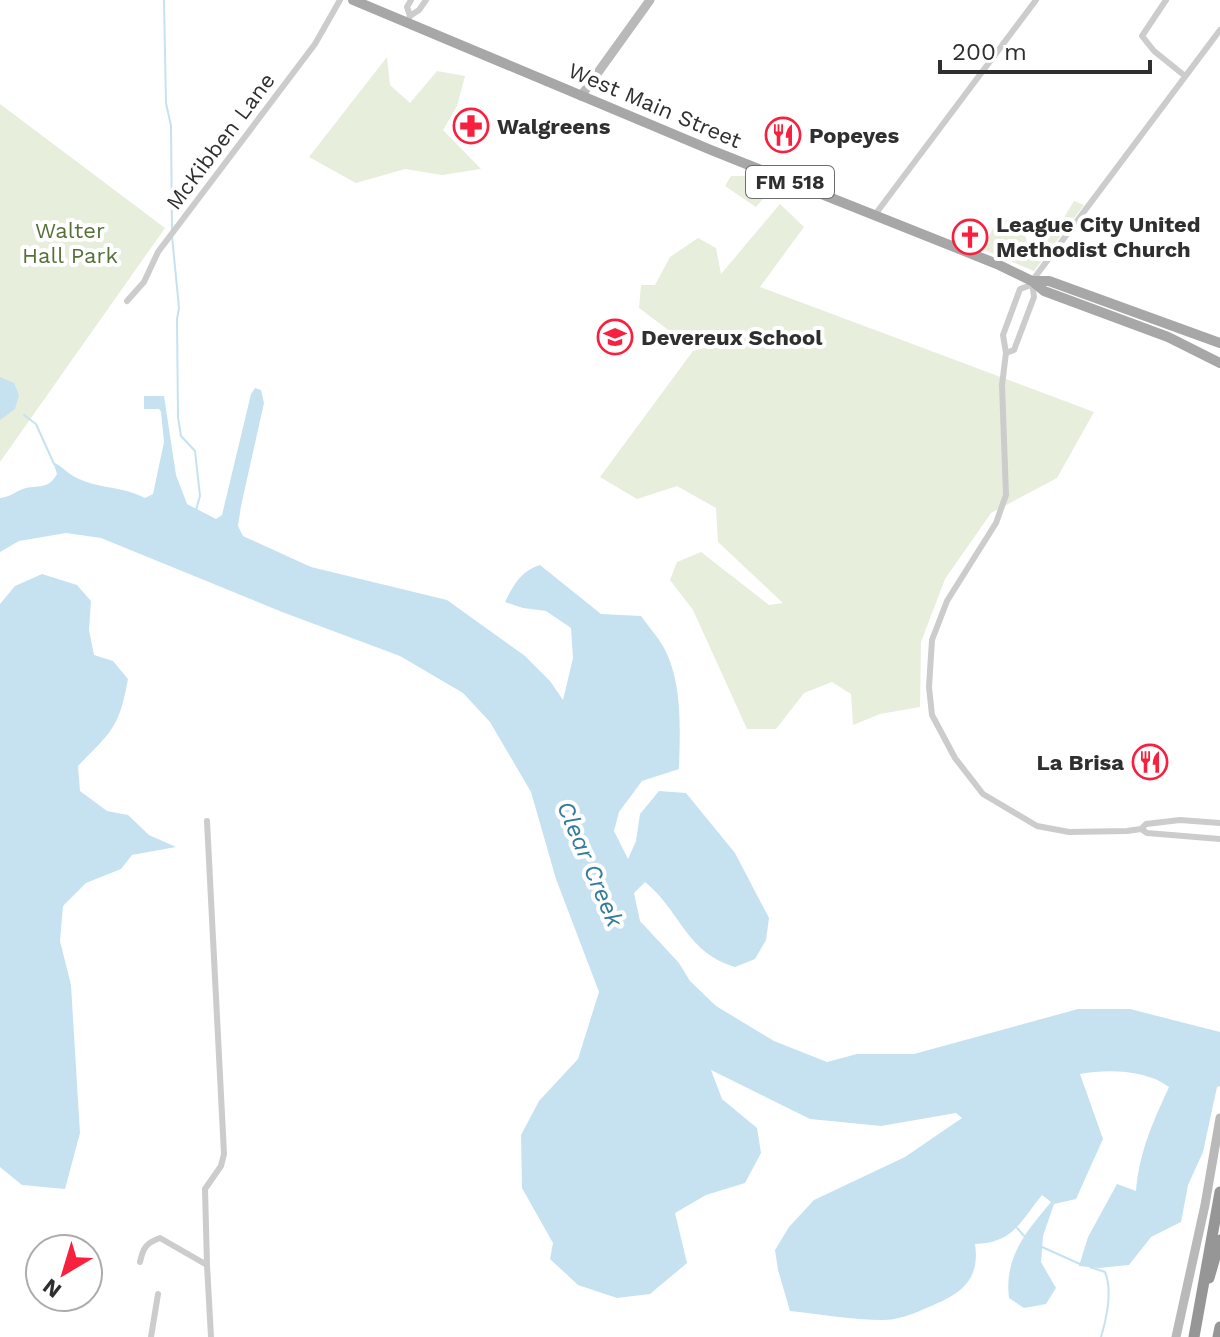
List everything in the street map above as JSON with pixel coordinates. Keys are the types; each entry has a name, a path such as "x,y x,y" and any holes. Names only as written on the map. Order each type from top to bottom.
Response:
{"highway":[{"path":"1192,1337 1220,1192"},
{"path":"1192,1337 1220,1240"},
{"path":"1218,1337 1220,1327"}],"main road":[{"name":"West Main Street","path":"353,0 409,19 581,96 997,264 1044,291 1168,337 1220,363"},
{"path":"581,96 650,0"},
{"name":"West Main Street","path":"1031,283 1049,281 1220,343"},
{"path":"1176,1337 1205,1205 1220,1118"}],"street":[{"name":"McKibben Lane","path":"127,301 144,282 165,243 315,44 340,0"},
{"path":"409,19 407,7 411,0"},
{"path":"409,19 426,0"},
{"path":"874,216 1036,0"},
{"path":"1166,0 1142,36 1154,51 1185,76"},
{"path":"1220,30 1031,283 1020,289 1003,335 1006,353 1002,385 1006,495 996,523 947,601 932,640 929,687 932,715 955,758 983,794 1037,826 1069,832 1127,831 1141,829 1146,824 1180,820 1220,823"},
{"path":"1006,353 1014,350 1020,339 1034,297 1031,283"},
{"path":"207,821 224,1154 221,1166 205,1189 211,1337"},
{"path":"1141,829 1147,833 1220,839"},
{"path":"140,1262 143,1248 150,1241 160,1238 207,1265"},
{"path":"151,1337 158,1294"}],"green space":[{"path":"387,57 390,85 410,103 437,71 465,76 457,106 443,130 481,169 442,175 405,169 356,183 309,157"},
{"name":"Walter Hall Park","path":"0,104 165,228 0,462"},
{"path":"731,176 746,176 768,193 756,207 725,186"},
{"path":"1074,201 1084,205 1034,271 982,249 999,217 1023,227 1028,246 1054,234"},
{"path":"780,204 804,227 760,287 1094,412 1057,478 991,513 945,579 921,642 920,707 880,714 853,725 851,694 832,682 804,693 776,729 747,729 693,610 670,580 677,562 701,552 769,605 783,603 718,542 716,508 677,486 637,499 600,477 693,351 716,345 719,341 687,344 639,308 641,285 655,285 670,257 698,238 716,248 721,274"}],"water":[{"path":"0,377 14,383 19,395 15,409 0,420"},
{"name":"Clear Creek","path":"255,388 261,390 264,403 241,506 238,526 243,536 311,567 447,600 525,656 550,681 563,700 573,658 571,628 546,611 505,602 523,575 540,565 601,614 641,616 663,646 674,675 680,722 679,769 642,781 619,812 614,831 628,859 636,841 640,814 659,791 686,793 735,853 769,918 766,940 755,959 735,967 705,952 645,882 634,893 640,921 679,963 690,981 716,1006 774,1041 827,1062 857,1054 914,1054 1078,1009 1130,1009 1220,1032 1220,1086 1217,1087 1203,1152 1188,1185 1181,1222 1151,1237 1129,1265 1079,1266 1088,1237 1117,1184 1136,1191 1144,1150 1169,1087 1149,1077 1126,1072 1080,1074 1103,1139 1076,1199 1054,1204 1043,1236 1041,1262 1056,1288 1046,1304 1024,1308 1009,1298 1008,1283 1019,1246 1051,1202 1042,1195 1007,1235 988,1243 975,1244 976,1258 970,1279 956,1293 936,1304 888,1320 790,1311 775,1250 789,1227 814,1200 905,1157 962,1118 956,1113 881,1126 810,1119 711,1070 722,1099 757,1128 761,1153 745,1183 706,1195 675,1213 687,1263 650,1294 617,1298 578,1285 550,1259 553,1243 522,1188 521,1135 539,1101 578,1059 599,992 556,879 531,792 490,722 463,693 400,656 101,538 66,533 19,541 0,552 0,498 51,482 57,474 53,462 92,484 128,491 145,498 153,494 164,442 161,412 159,409 144,409 144,396 164,396 176,475 187,504 216,519 222,515"},
{"path":"42,574 77,585 91,601 89,630 94,655 113,661 128,679 112,728 78,766 80,791 107,811 128,815 149,835 176,847 132,855 121,869 86,883 63,906 60,941 71,985 80,1133 65,1189 22,1185 0,1167 0,604 15,586"}],"waterway":[{"path":"164,0 166,103 171,126 172,230"},
{"path":"172,236 179,308 178,417 181,436 195,451 200,496 196,510"},
{"path":"24,415 36,424 54,464"},
{"path":"1017,1228 1026,1238"},
{"path":"1042,1247 1080,1264"},
{"path":"1090,1267 1105,1272 1109,1287 1101,1337"}],"place":[{"name":"Walgreens","path":"471,126"},
{"name":"Popeyes","path":"783,135"},
{"name":"League City United Methodist Church","path":"970,237"},
{"name":"Devereux School","path":"615,337"},
{"name":"La Brisa","path":"1150,762"}]}
